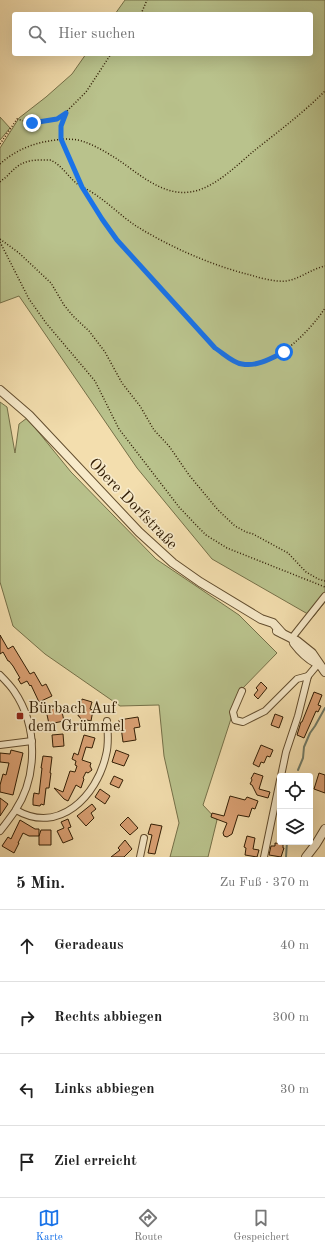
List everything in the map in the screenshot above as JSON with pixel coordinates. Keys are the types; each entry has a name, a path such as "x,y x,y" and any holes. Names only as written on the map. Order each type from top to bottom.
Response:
{"street":[{"name":"Obere Dorfstraße","path":"0,390 29,415 156,548 186,572 261,619 270,628 291,639 301,651 318,664 325,672"},
{"path":"291,639 325,596"},
{"path":"282,773 286,752 298,716 308,676 318,664"},
{"path":"0,675 15,691 25,713 30,727 33,750 31,769 25,790 16,810 0,831"},
{"path":"242,691 233,712 235,720 243,722 265,711 297,679 308,676"},
{"path":"16,810 24,816 46,819 59,816 73,808 84,799 97,782 107,754 107,721"},
{"path":"0,745 32,741"},
{"path":"264,857 277,794"},
{"path":"306,857 325,829"},
{"path":"140,857 144,838"},
{"path":"312,857 316,844"}],"path":[{"path":"142,12 147,0"},
{"path":"0,144 17,119 32,123 57,119 66,113 86,92 110,56"},
{"path":"0,164 28,146 61,139 80,141 100,149 157,185 180,192 200,190 214,183 306,110 325,91"},
{"path":"66,113 61,126 61,139 82,187 117,240 215,348 242,364 254,364 268,360 284,352 304,334 325,308"},
{"path":"0,182 17,166 23,163 35,160 50,160 59,166 76,183 88,189 135,225 169,245 235,271 256,277 280,281 295,278 325,266"},
{"path":"0,239 19,253 51,283 66,309 89,331 106,352 122,383 140,406 154,430 169,446 189,475 218,510 236,526 288,553 306,572 325,581"},
{"path":"0,242 29,299 46,323 95,381 119,429 179,507 206,536 227,548 325,587"}],"green space":[{"path":"125,0 325,0 325,602 313,617 212,559 137,468 19,296 0,303 0,148 19,118 72,74 85,56 313,56 313,12 116,12"},
{"path":"0,117 10,128 0,140"},
{"path":"0,402 7,407 15,453 19,424 27,418 71,472 156,559 239,615 277,653 240,691 203,805 217,820 208,857 170,857 179,823 164,756 159,705 120,706 45,654 13,626 0,582"}],"building":[{"path":"0,635 8,649 13,646 30,674 34,672 42,686 46,684 52,696 39,702 31,685 30,686 27,681 21,684 18,679 20,678 13,666 3,652 0,654"},
{"path":"261,682 267,688 258,699 254,695 258,690 256,688"},
{"path":"314,692 322,695 318,705 321,706 318,712 316,711 304,738 297,735"},
{"path":"82,699 92,702 90,709 93,710 91,721 82,721 78,716"},
{"path":"61,707 64,721 49,724 46,710"},
{"path":"275,714 283,717 279,728 271,725"},
{"path":"138,717 140,727 134,728 136,740 123,742 121,727 119,727 119,720"},
{"path":"63,734 64,746 53,747 52,735"},
{"path":"84,735 95,738 92,748 86,747 82,760 91,763 90,766 92,770 88,773 86,772 81,788 76,785 68,801 64,799 54,788 63,792 70,771 75,772 77,766 75,765 76,761 72,759 74,753 78,755"},
{"path":"261,745 273,750 270,757 267,756 264,763 261,762 259,767 253,764"},
{"path":"11,750 23,753 13,795 0,792 3,774 6,775 9,763 0,762 0,753 10,754"},
{"path":"116,750 129,755 124,766 112,762"},
{"path":"43,756 52,757 49,788 46,788 44,805 41,804 40,806 33,805 33,799 34,793 39,794"},
{"path":"254,773 263,776 259,789 270,792 268,798 257,795 250,784"},
{"path":"319,773 325,775 325,793 314,789"},
{"path":"114,776 123,780 119,788 110,784"},
{"path":"100,789 110,796 105,804 95,797"},
{"path":"230,796 245,800 247,797 258,801 255,809 252,808 249,817 238,815 232,834 227,837 224,836 223,833 227,823 211,817 212,813 224,816"},
{"path":"0,798 8,804 0,816"},
{"path":"92,804 96,809 91,813 94,818 86,826 77,816"},
{"path":"128,817 138,828 130,835 120,825"},
{"path":"68,819 71,827 68,828 73,839 63,843 57,831 64,828 61,822"},
{"path":"20,820 35,829 39,829 39,836 29,836 23,833 14,853 2,846 8,837 11,839"},
{"path":"151,824 162,826 155,854 148,853 152,835 148,834"},
{"path":"41,830 51,830 51,845 39,845"},
{"path":"247,836 255,838 253,849 259,850 257,857 245,855 246,848 244,847"},
{"path":"125,840 132,849 124,857 111,857 120,850 118,848"},
{"path":"275,843 277,843 277,845 283,845 284,848 281,857 269,855 271,846 275,846"}],"waterway":[{"path":"298,770 303,758 304,747 310,733 325,708"},
{"path":"286,857 287,845"}],"place":[{"name":"Bürbach Auf dem Grümmel","path":"20,716"}],"route":[{"path":"32,123 57,119 66,113 60,131 61,139 82,187 102,219 117,240 215,348 242,364 254,364 268,360 284,352"}]}
